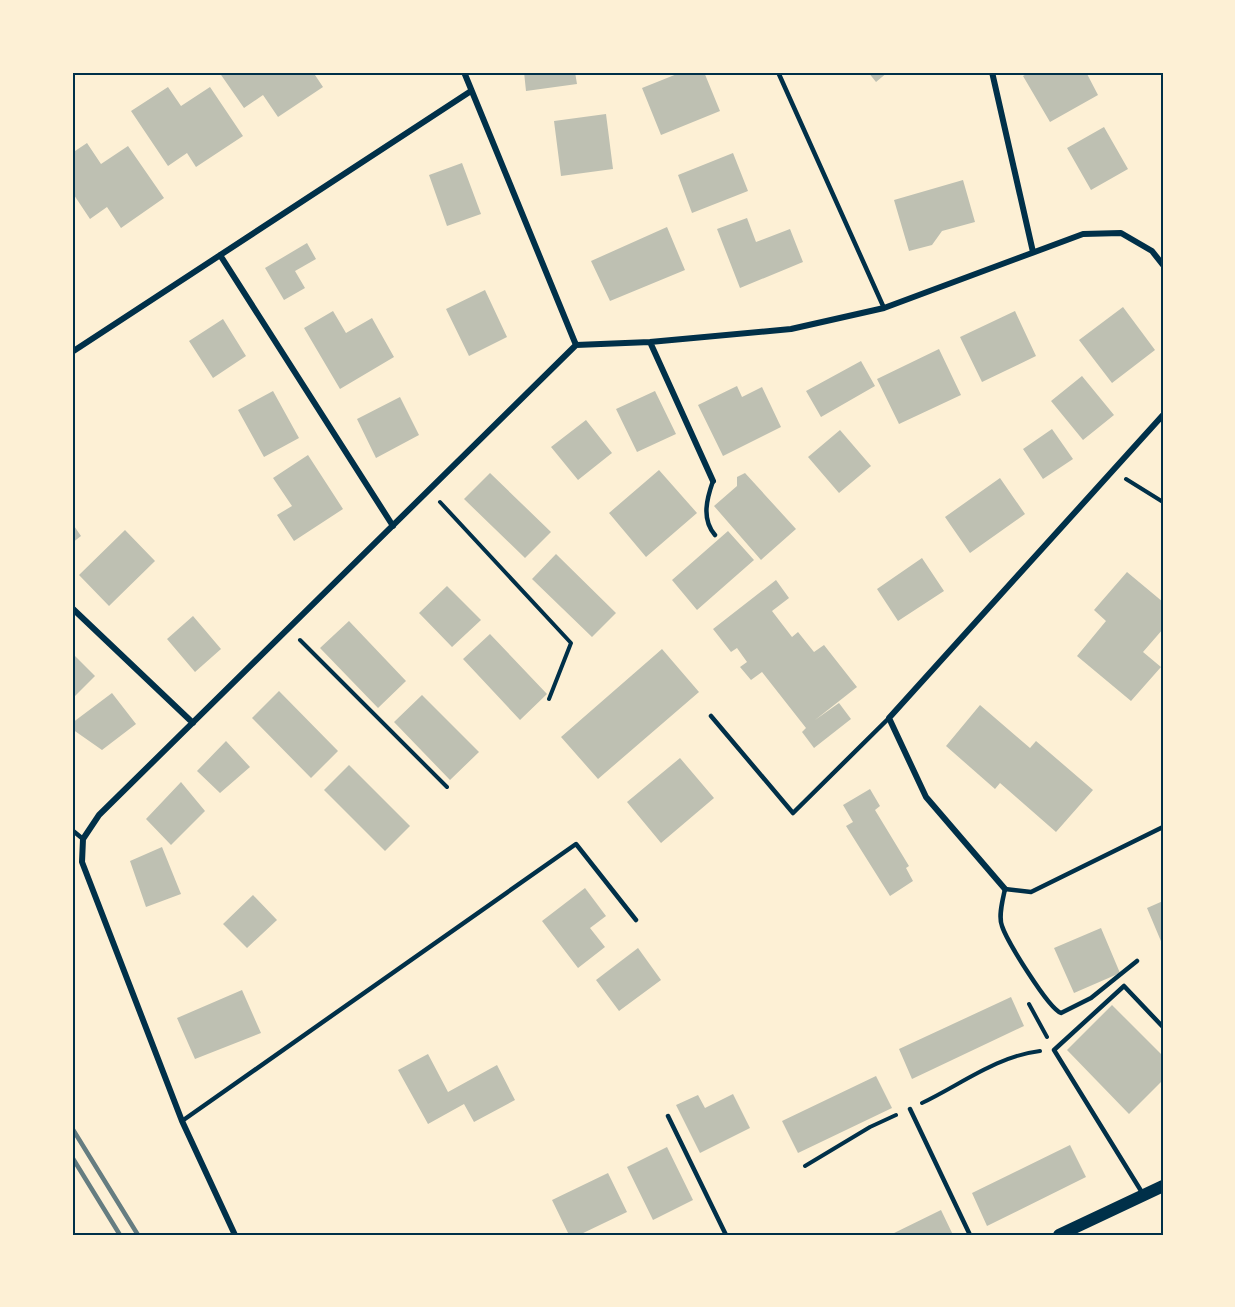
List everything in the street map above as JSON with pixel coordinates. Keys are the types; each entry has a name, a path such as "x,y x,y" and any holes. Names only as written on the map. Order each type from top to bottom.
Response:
{"main road":[{"path":"1063,1234 1163,1186"}],"street":[{"path":"464,72 576,345"},
{"path":"992,72 1033,252"},
{"path":"72,352 471,91"},
{"path":"235,1235 182,1120 82,862 83,838 99,815 576,345 650,342 790,329 884,308 1083,234 1121,233 1152,251 1163,265"},
{"path":"220,255 393,526"},
{"path":"650,342 713,481"},
{"path":"1005,889 926,797 889,718 1163,415"},
{"path":"72,608 193,723"}],"lane":[{"path":"778,72 884,308"},
{"path":"713,481 707,497 706,512 709,528 714,535"},
{"path":"711,716 793,813 889,718"},
{"path":"1137,961 1091,998 1073,1009 1061,1013 1055,1011 1045,999 1001,925 1005,889 1031,892 1163,827"},
{"path":"72,830 83,838"},
{"path":"182,1120 576,844 636,920"},
{"path":"1143,1194 1054,1050 1124,986 1162,1026"},
{"path":"910,1109 970,1235"},
{"path":"668,1116 726,1235"}],"path":[{"path":"1112,470 1163,502"},
{"path":"429,490 571,643 549,699"},
{"path":"289,628 447,787"},
{"path":"805,1166 870,1126 910,1109 1021,1053 1054,1050 1027,1001"}],"building":[{"path":"219,72 313,72 323,87 278,117 263,95 244,108"},
{"path":"524,72 575,72 577,84 526,91"},
{"path":"682,72 704,72 720,111 661,135 642,88"},
{"path":"868,72 888,72 876,82"},
{"path":"1030,72 1086,72 1098,95 1050,122 1023,76"},
{"path":"168,87 181,106 210,87 243,136 196,167 187,153 168,166 131,111"},
{"path":"606,114 613,169 561,176 554,121"},
{"path":"1104,127 1128,169 1091,190 1067,148"},
{"path":"87,143 101,164 128,146 164,198 121,228 107,207 90,219 72,192 72,153"},
{"path":"733,153 748,191 692,213 678,175"},
{"path":"462,163 481,214 447,226 429,175"},
{"path":"963,180 975,222 942,231 932,245 909,251 894,200"},
{"path":"747,218 756,242 790,229 803,262 740,288 717,229"},
{"path":"667,227 685,270 610,301 591,261"},
{"path":"307,243 316,259 295,271 305,288 284,300 265,268"},
{"path":"485,290 507,337 469,356 446,309"},
{"path":"1123,307 1155,350 1112,383 1079,340"},
{"path":"333,311 346,333 372,318 394,357 340,389 304,328"},
{"path":"1015,311 1036,356 982,382 960,337"},
{"path":"223,319 246,356 213,378 189,341"},
{"path":"939,349 961,395 899,424 877,379"},
{"path":"861,361 875,386 821,417 806,391"},
{"path":"1082,376 1114,415 1083,440 1051,401"},
{"path":"737,386 742,397 762,387 781,427 723,456 698,405"},
{"path":"273,391 299,438 264,457 238,410"},
{"path":"655,391 676,434 637,452 616,409"},
{"path":"400,397 419,435 376,458 357,419"},
{"path":"586,420 612,453 578,480 551,447"},
{"path":"1052,429 1073,459 1043,479 1023,449"},
{"path":"840,430 871,466 839,493 808,457"},
{"path":"308,455 343,509 294,541 277,515 292,506 273,478"},
{"path":"659,470 697,513 646,557 609,513"},
{"path":"490,473 551,532 525,558 464,499"},
{"path":"745,473 796,529 761,560 714,506 737,486 737,477"},
{"path":"1000,478 1025,514 970,553 945,517"},
{"path":"72,523 81,536 72,543"},
{"path":"125,530 155,561 109,606 79,575"},
{"path":"728,531 754,560 697,610 672,580"},
{"path":"556,554 616,613 592,637 532,579"},
{"path":"922,558 944,591 898,621 877,589"},
{"path":"1127,572 1163,602 1163,629 1143,652 1161,667 1131,701 1077,656 1106,621 1094,610"},
{"path":"776,580 789,598 772,611 792,637 798,632 814,652 824,645 857,687 815,720 839,703 851,719 814,748 802,732 806,728 762,672 751,680 740,667 747,662 737,648 731,652 713,629"},
{"path":"447,586 481,620 452,647 419,613"},
{"path":"193,616 221,649 195,672 167,639"},
{"path":"349,621 406,681 378,708 320,648"},
{"path":"490,634 547,694 520,720 463,659"},
{"path":"662,649 699,692 598,779 561,737"},
{"path":"72,653 95,676 72,699"},
{"path":"279,691 338,751 311,778 252,718"},
{"path":"112,693 136,724 102,750 72,729 72,723"},
{"path":"422,695 479,752 450,780 394,722"},
{"path":"980,705 1030,748 1036,741 1093,790 1056,832 1000,783 995,789 946,746"},
{"path":"226,741 250,767 220,793 197,771"},
{"path":"680,758 714,798 661,843 627,802"},
{"path":"349,765 410,826 385,851 324,790"},
{"path":"181,782 205,811 171,845 146,819"},
{"path":"870,789 880,806 875,810 909,866 906,868 913,881 890,896 846,826 853,822 843,805"},
{"path":"162,847 181,894 146,907 130,861"},
{"path":"585,888 606,916 590,928 605,947 578,968 542,921"},
{"path":"253,895 277,920 247,948 223,924"},
{"path":"1163,901 1163,946 1147,908"},
{"path":"1101,928 1120,973 1074,993 1054,948"},
{"path":"638,948 661,980 619,1011 596,980"},
{"path":"242,990 261,1033 195,1059 177,1018"},
{"path":"1011,997 1024,1026 912,1079 899,1049"},
{"path":"1112,1005 1163,1056 1163,1080 1129,1114 1067,1050"},
{"path":"428,1054 448,1092 497,1065 515,1100 474,1122 464,1104 428,1124 398,1070"},
{"path":"876,1076 892,1108 798,1153 782,1121"},
{"path":"733,1094 750,1128 700,1153 676,1105 698,1095 705,1108"},
{"path":"1070,1145 1086,1177 987,1226 972,1193"},
{"path":"667,1147 693,1200 653,1220 627,1167"},
{"path":"608,1173 627,1212 579,1235 569,1235 552,1200"},
{"path":"941,1210 953,1235 890,1235"}],"railway":[{"path":"72,1128 138,1235"},
{"path":"72,1157 120,1235"}]}
